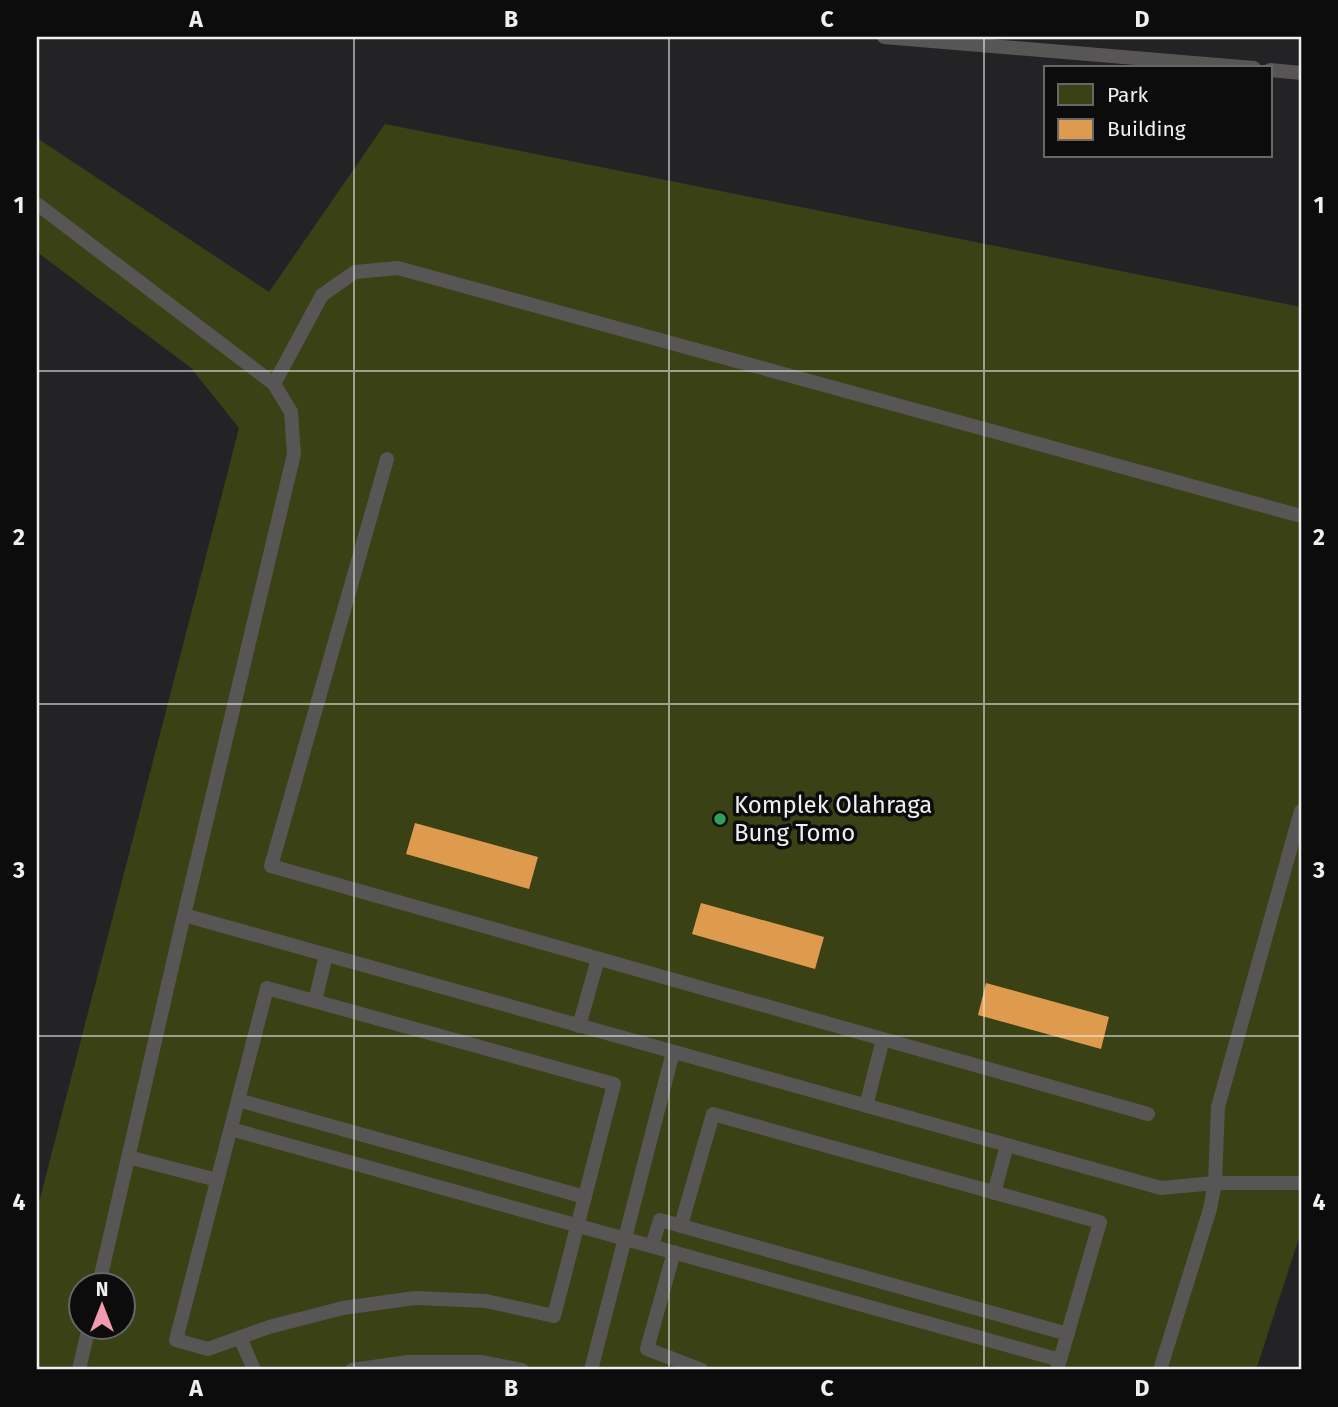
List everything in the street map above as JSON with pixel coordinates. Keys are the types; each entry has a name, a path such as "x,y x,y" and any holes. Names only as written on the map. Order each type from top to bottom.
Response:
{"lane":[{"path":"884,37 1230,66"},
{"path":"1272,70 1301,73"},
{"path":"37,204 274,384 291,412 294,454 102,1270"},
{"path":"274,384 321,295 355,272 398,268 1301,516"},
{"path":"387,459 271,866 1148,1114"},
{"path":"1160,1370 1210,1209 1215,1183 1218,1107 1301,811"},
{"path":"184,915 1161,1188 1215,1183 1301,1183"},
{"path":"315,1002 326,955"},
{"path":"579,1026 598,958"},
{"path":"267,988 315,1002 614,1084 554,1316 486,1301 415,1298 343,1308 269,1327 208,1349 176,1340 267,988"},
{"path":"866,1106 883,1039"},
{"path":"591,1370 673,1052"},
{"path":"238,1101 584,1197"},
{"path":"230,1129 625,1238 1059,1365 1100,1222 713,1114 681,1225"},
{"path":"994,1192 1007,1145"},
{"path":"128,1157 217,1180"},
{"path":"652,1246 660,1220 1068,1334"},
{"path":"674,1252 647,1349 702,1370"},
{"path":"240,1337 254,1370"},
{"path":"79,1370 86,1340"},
{"path":"352,1370 408,1362 482,1362 522,1370"}],"green space":[{"name":"Komplek Olahraga Bung Tomo","path":"385,124 1301,307 1301,1232 1256,1370 37,1370 37,1210 239,428 191,368 37,252 37,138 269,292"}],"building":[{"path":"415,823 538,857 529,889 406,854"},
{"path":"701,903 824,937 815,969 692,934"},
{"path":"986,983 1109,1017 1101,1049 978,1015"}],"place":[{"name":"Komplek Olahraga Bung Tomo","path":"720,819"}]}
